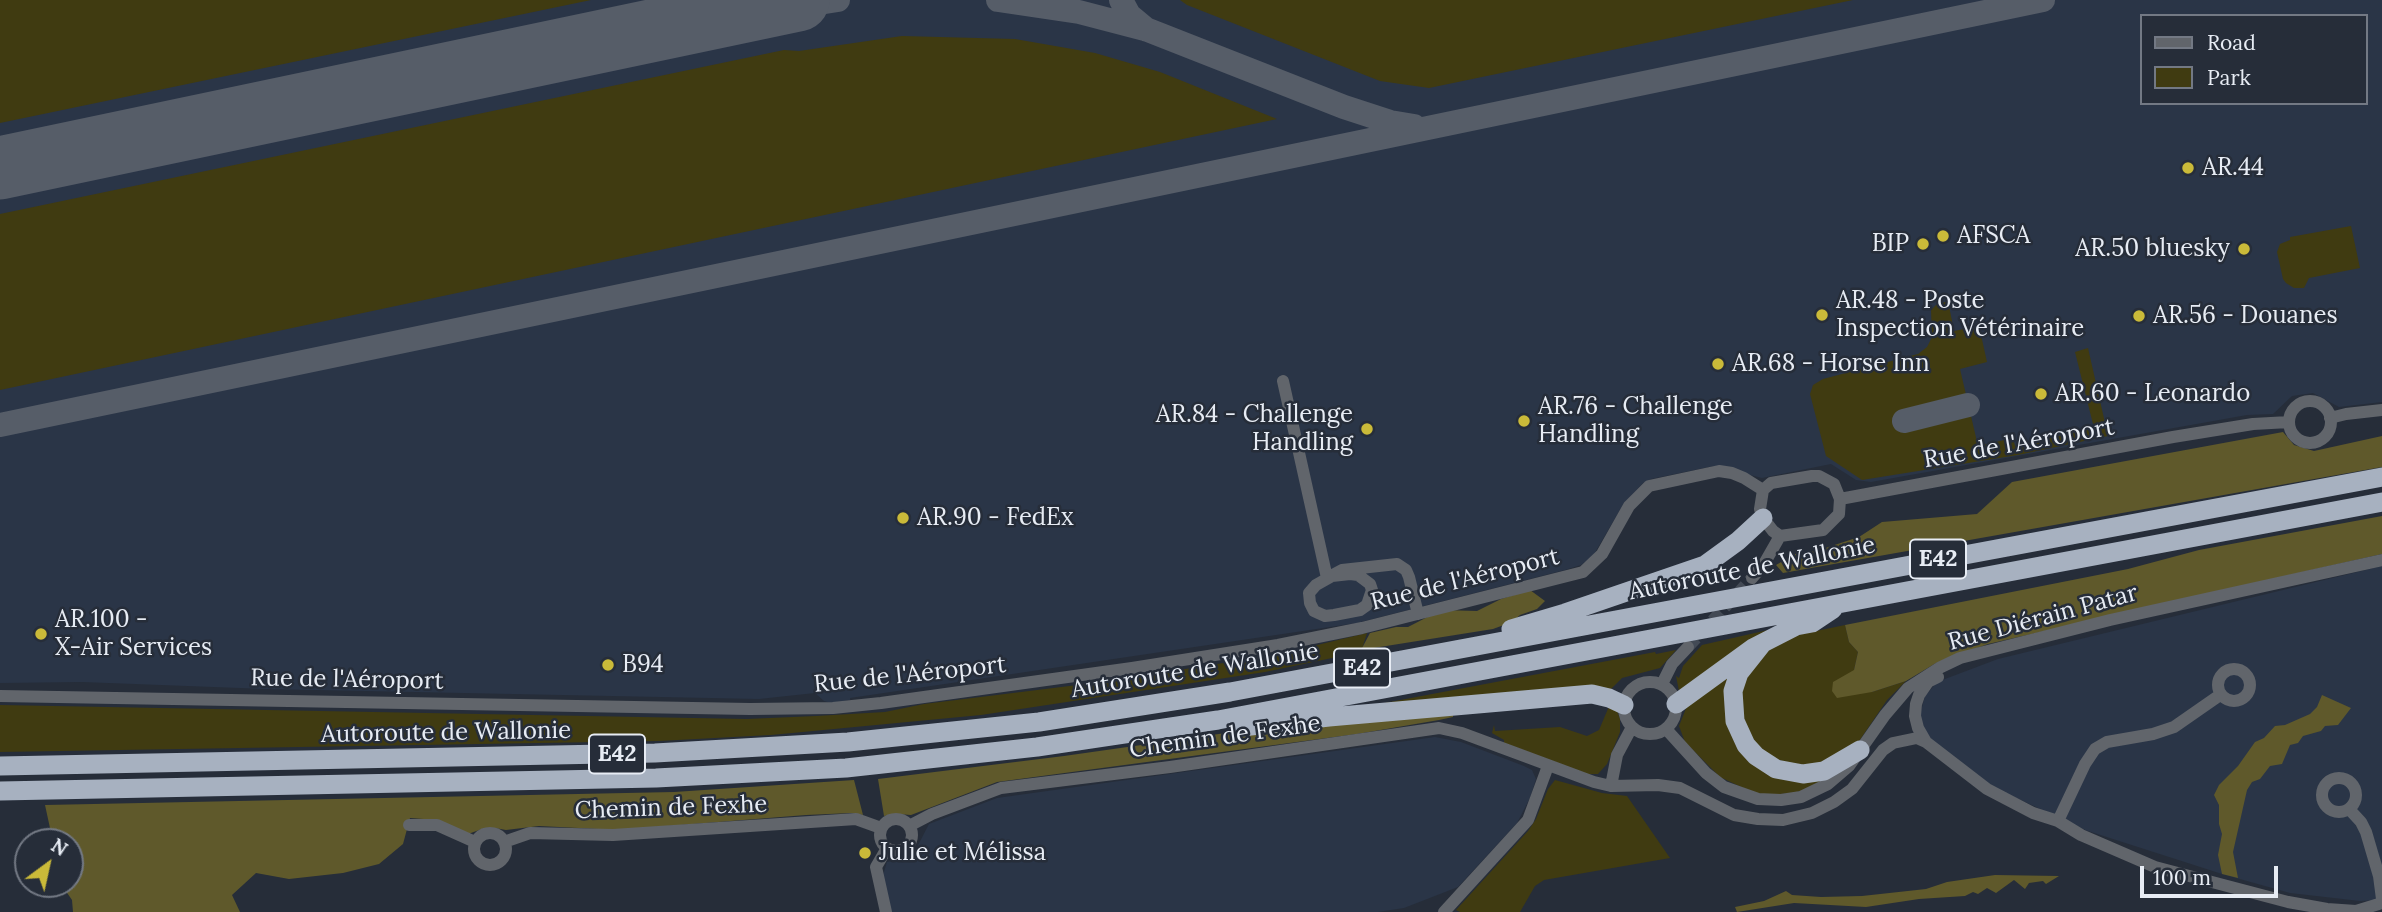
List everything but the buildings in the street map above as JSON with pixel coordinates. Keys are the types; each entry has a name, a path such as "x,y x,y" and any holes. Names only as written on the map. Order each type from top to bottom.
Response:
{"highway":[{"name":"Autoroute de Wallonie","path":"0,766 655,753 848,742 1039,722 1230,692 2382,477"},
{"name":"Autoroute de Wallonie","path":"0,791 656,778 942,758 1037,747 1218,720 2382,502"},
{"path":"1494,643 1509,629 1565,613 1705,565 1738,541 1763,518"},
{"path":"1676,704 1746,652 1796,626 1812,623 1840,604"},
{"path":"1762,644 1739,673 1734,691 1735,721 1746,745 1756,756 1776,769 1803,774 1824,771 1860,750"},
{"path":"1218,720 1242,727 1592,694 1624,705"}],"street":[{"path":"1283,381 1327,578"},
{"path":"2304,402 2321,404 2330,418 2330,426 2322,439 2308,443 2294,436 2289,422 2293,409 2304,402"},
{"path":"2330,418 2382,410"},
{"name":"Rue de l'Aéroport","path":"1840,499 2173,437 2253,424 2289,422"},
{"name":"Rue de l'Aéroport","path":"0,696 711,709 834,708 1027,683 1335,634 1583,572 1602,554 1629,506 1649,486 1718,471 1732,473 1763,490"},
{"path":"1819,476 1834,484 1840,499 1839,514 1829,526 1816,531 1780,536 1763,518 1760,509 1763,490 1771,483 1819,476"},
{"path":"1752,578 1764,564 1780,536"},
{"name":"Rue Diérain Patar","path":"1666,729 1715,782 1735,793 1758,799 1781,800 1810,794 1835,779 1849,766 1908,688 1939,668 1983,651 2110,620 2382,560"},
{"path":"1327,578 1359,575 1370,583 1372,590 1371,597 1360,610 1325,616 1314,611 1309,593 1327,578 1342,570 1391,562 1397,564 1406,570 1409,577 1418,614"},
{"path":"1662,684 1672,664 1688,647"},
{"path":"1983,651 1971,663 1928,682 1919,695 1915,716 1926,742 1987,789 2033,813 2058,821 2081,835 2155,867 2288,902 2356,911 2382,902 2379,876 2366,832 2361,822 2348,809"},
{"path":"1645,682 1662,684 1676,704 1675,718 1666,729 1649,734 1632,727 1624,705 1631,690 1645,682"},
{"path":"2058,821 2095,749 2107,741 2153,734 2174,727 2220,695"},
{"path":"1611,786 1617,755 1632,727"},
{"name":"Chemin de Fexhe","path":"504,842 530,833 613,835 856,819 881,828 889,820 900,819 909,826 932,814 1001,788 1170,767 1439,728 1462,733 1548,766 1611,786 1658,785 1680,788 1734,815 1783,820 1812,813 1834,802 1852,789 1883,750 1893,743 1916,738 1926,742"},
{"path":"1444,912 1528,820 1548,766"},
{"name":"Chemin de Fexhe","path":"409,825 437,825 475,842"},
{"path":"881,828 880,839 887,848 898,850 909,844 909,826"},
{"name":"Chemin de Fexhe","path":"490,833 501,837 505,855 496,864 490,865 478,860 475,855 475,842 479,837 490,833"},
{"path":"886,912 876,867 887,848"}],"shaded area":[{"path":"0,0 2382,0 2382,402 2339,407 2313,393 2292,396 2273,414 2247,415 1871,482 1856,480 1831,464 1762,478 1714,466 1643,483 1624,503 1593,556 1581,565 1565,570 1357,623 831,703 815,693 759,699 266,689 82,682 0,683"},
{"path":"2283,432 2294,445 2314,451 2382,436 2382,467 1783,573 1776,565 1795,554 1816,551 1859,537 1882,522 1977,514 2012,482"},
{"path":"2382,516 2382,554 1988,644 1936,663 1906,681 1872,692 1837,698 1832,691 1833,682 1854,670 1858,652 1849,642 1845,625 2128,569 2199,550"},
{"path":"2382,566 2382,900 2360,901 2290,893 2085,830 1989,785 1929,739 1919,718 1925,696 1937,682 1998,659"},
{"path":"1530,590 1545,601 1537,609 1493,629 1361,650 1370,633 1408,627 1441,610 1477,611 1501,599"},
{"path":"2322,695 2351,708 2338,725 2325,726 2321,731 2303,736 2298,743 2290,745 2282,764 2270,766 2260,779 2252,782 2247,790 2233,852 2238,878 2222,874 2218,855 2222,834 2219,805 2214,795 2219,785 2238,766 2255,742 2264,738 2275,726 2285,725 2310,714 2317,707"},
{"path":"1453,711 1453,717 1357,734 997,782 911,815 884,816 878,779 1247,730"},
{"path":"1435,737 1461,742 1524,766 1532,770 1536,779 1517,823 1458,887 1404,908 1378,912 890,912 883,875 887,862 902,859 915,851 929,824 997,798"},
{"path":"854,780 863,815 806,815 618,830 539,826 506,830 495,828 468,834 437,820 410,818 403,844 379,864 343,873 289,879 256,873 232,895 240,912 73,912 71,898 84,898 84,828 50,828 45,805 674,792"},
{"path":"1995,875 2059,876 2046,884 2043,881 2029,883 2025,889 2014,880 1996,893 1987,888 1978,894 1973,892 1965,896 1866,907 1794,903 1737,912 1735,907 1764,901 1786,891 1792,895 1821,897 1862,896 1926,889 1947,882"}],"green space":[{"path":"0,0 591,0 0,123"},
{"path":"1180,0 1853,0 1429,88 1380,81"},
{"path":"902,36 1015,39 1095,53 1160,72 1277,119 0,390 0,214 784,50 799,51"},
{"path":"2351,226 2360,268 2309,278 2304,288 2294,288 2286,283 2277,252 2280,244 2290,240 2290,237"},
{"path":"1948,301 1954,331 1979,326 1987,362 1960,369 1978,446 2013,438 2015,446 2094,428 2075,352 2088,348 2108,436 2018,455 1862,480 1826,456 1810,394 1813,385 1823,379 1918,354 1927,347 1932,337 1931,310"},
{"path":"1845,625 1849,642 1858,652 1854,670 1872,692 1906,681 1887,700 1857,744 1817,768 1773,762 1744,733 1740,685 1769,649 1797,635"},
{"path":"1768,630 1680,696 1676,676 1679,678 1683,666 1702,645"},
{"path":"1367,633 1361,652 1265,672 981,715 771,735 659,741 0,752 0,705 747,719 816,716 885,712 924,704 1110,681 1280,654"},
{"path":"1676,650 1660,668 1622,678 1609,691 1342,711 1655,652"},
{"path":"1736,669 1744,750 1832,775 1805,790 1793,793 1766,795 1752,792 1720,777 1685,742 1679,726 1687,706"},
{"path":"1610,704 1620,719 1620,732 1607,764 1598,774 1587,774 1504,743 1504,740 1492,733 1494,725 1495,731 1560,727 1587,736 1599,730"},
{"path":"1555,780 1602,793 1627,796 1670,858 1544,880 1535,886 1520,912 1456,910 1528,831"}],"taxiway":[{"path":"678,25 838,0"},
{"path":"998,0 1079,12 1148,30 1344,107 1390,122 1414,126"},
{"path":"1121,0 1129,15 1147,30"},
{"path":"0,425 2043,0"},
{"path":"0,175 84,150"},
{"path":"1904,421 1968,405"}],"runway":[{"path":"0,168 798,0"}],"tunnel":[{"path":"1688,647 1752,578"}],"place":[{"name":"AR.44","path":"2188,168"},
{"name":"AFSCA","path":"1943,236"},
{"name":"BIP","path":"1923,244"},
{"name":"AR.50 bluesky","path":"2244,249"},
{"name":"AR.48 - Poste Inspection Vétérinaire","path":"1822,315"},
{"name":"AR.56 - Douanes","path":"2139,316"},
{"name":"AR.68 - Horse Inn","path":"1718,364"},
{"name":"AR.60 - Leonardo","path":"2041,394"},
{"name":"AR.76 - Challenge Handling","path":"1524,421"},
{"name":"AR.84 - Challenge Handling","path":"1367,429"},
{"name":"AR.90 - FedEx","path":"903,518"},
{"name":"AR.100 - X-Air Services","path":"41,634"},
{"name":"B94","path":"608,665"},
{"name":"Julie et Mélissa","path":"865,853"}]}
